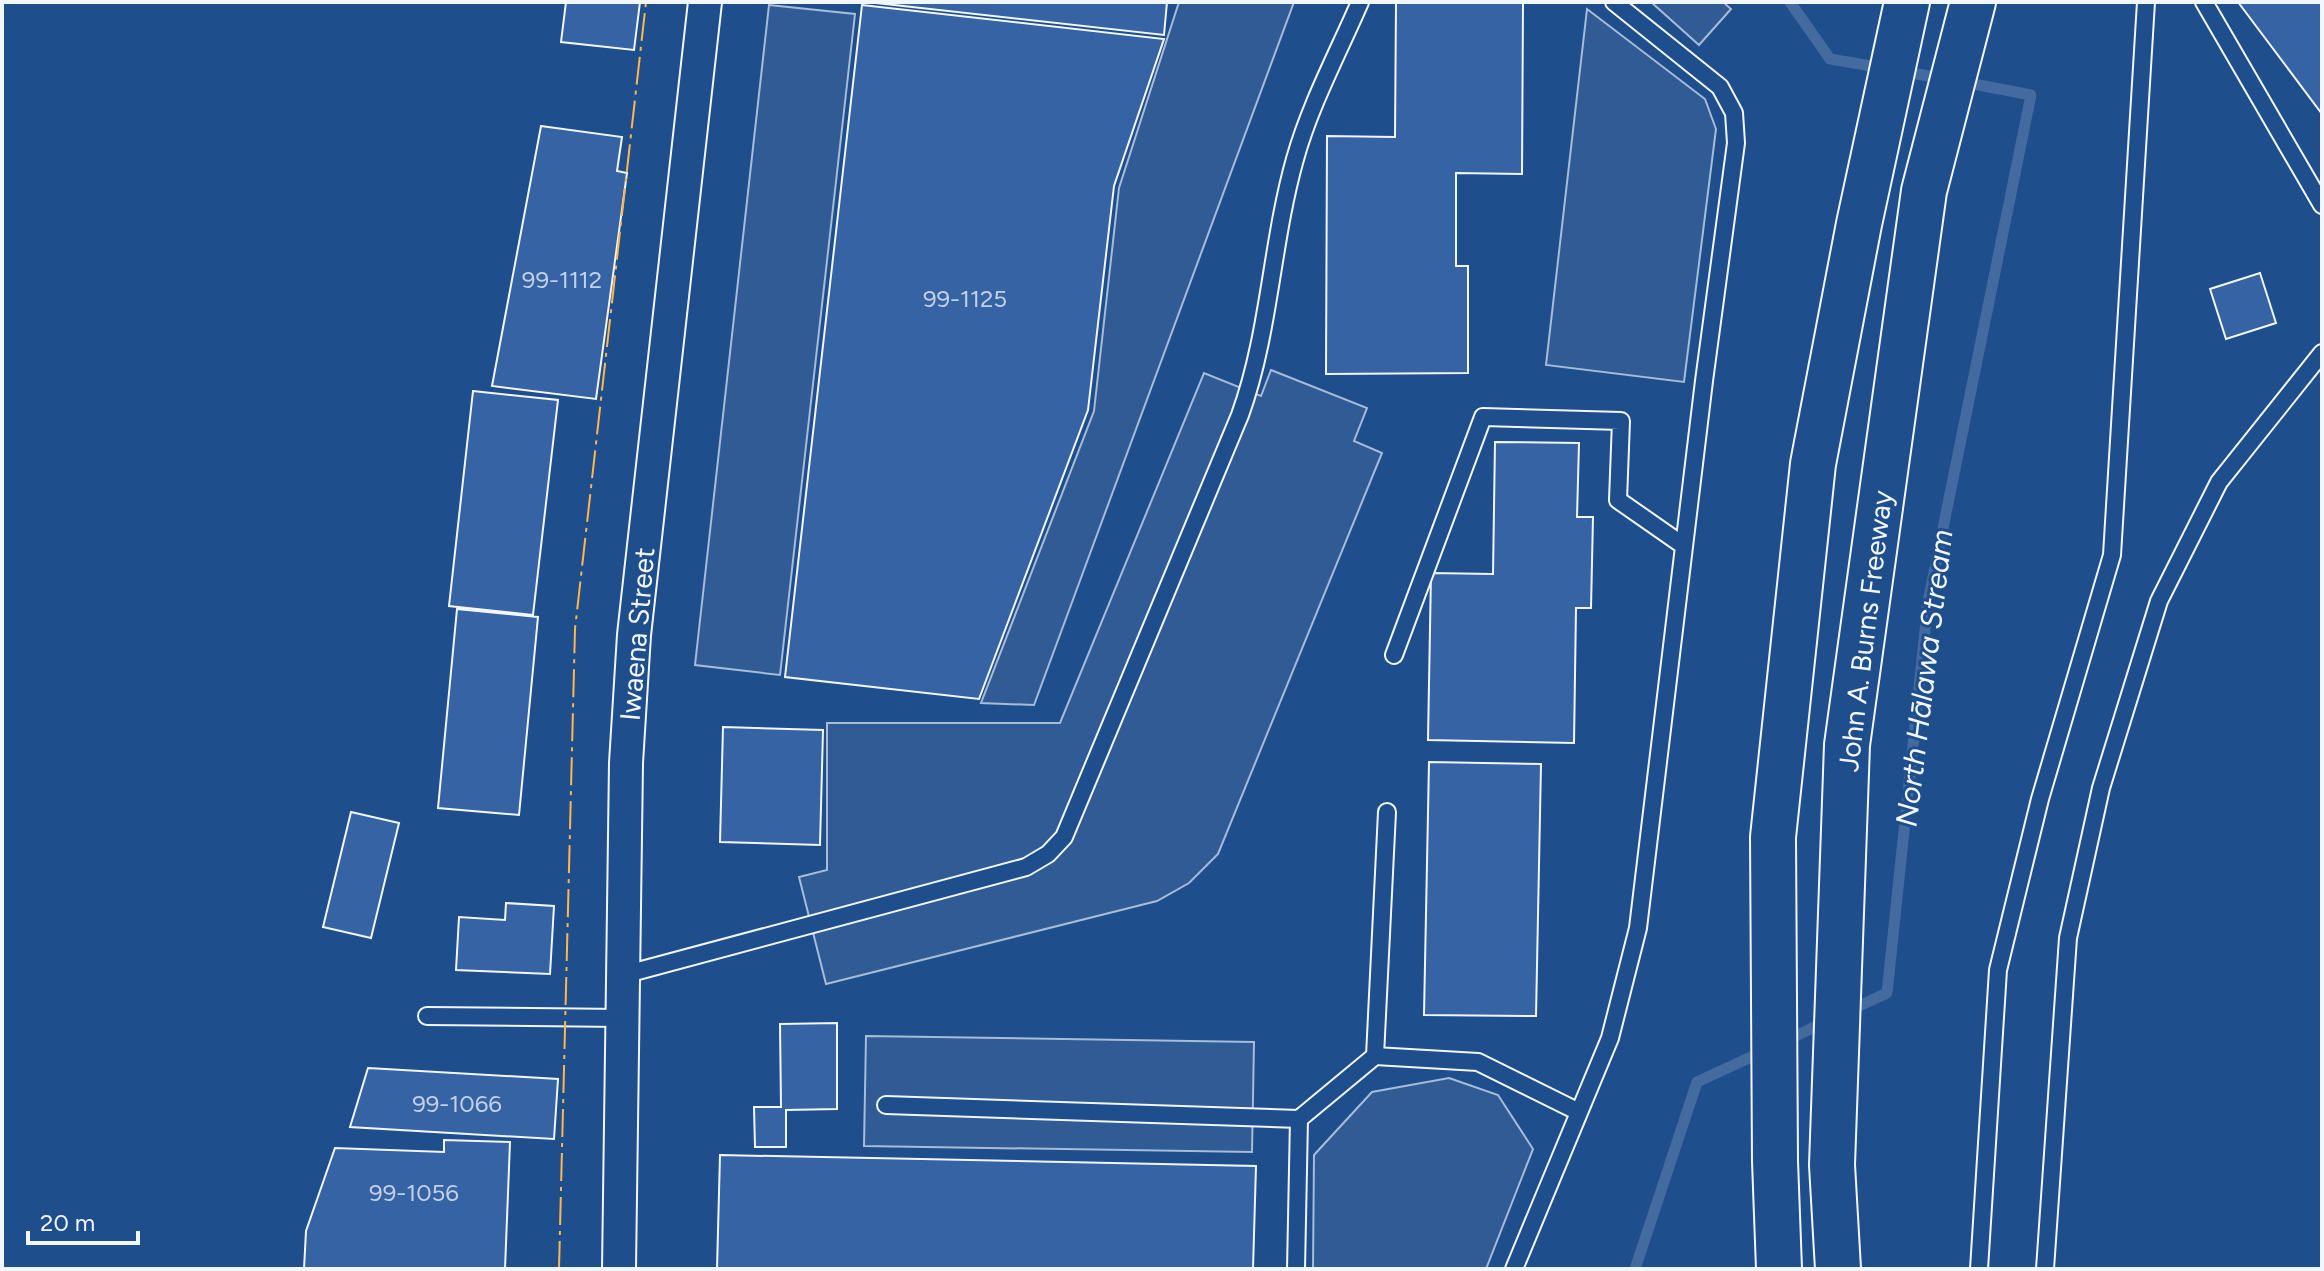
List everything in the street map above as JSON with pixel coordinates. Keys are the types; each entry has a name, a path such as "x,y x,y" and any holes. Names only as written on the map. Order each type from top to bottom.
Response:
{"highway":[{"path":"1779,1269 1773,837 1813,464 1859,224 1907,2"},
{"name":"John A. Burns Freeway","path":"1838,1269 1832,1165 1847,745 1924,191 1973,2"}],"street":[{"name":"Iwaena Street","path":"619,1269 626,763 634,635 705,2"}],"lane":[{"path":"623,975 1026,867 1048,854 1064,837 1245,402 1264,327 1295,159 1308,120 1360,2"},
{"path":"1514,1269 1610,1038 1638,928 1736,143 1734,113 1720,87 1614,2"},
{"path":"1979,1269 1998,970 2040,799 2112,555 2146,2"},
{"path":"2204,2 2322,205"},
{"path":"2045,1269 2068,938 2101,788 2159,601 2219,482 2322,353"},
{"path":"1394,655 1483,417 1621,421 1618,500 1684,546"},
{"path":"1375,1056 1387,812"},
{"path":"427,1016 622,1018"},
{"path":"886,1105 1299,1119 1375,1056 1478,1062 1579,1112"},
{"path":"1296,1269 1299,1119"}],"shaded area":[{"path":"1179,2 1294,2 1034,705 981,703 1094,411 1119,188"},
{"path":"1651,2 1723,2 1731,9 1699,45"},
{"path":"769,5 855,14 780,675 695,665"},
{"path":"1587,9 1705,99 1716,129 1684,382 1546,365"},
{"path":"1271,370 1367,408 1354,441 1382,453 1218,854 1189,883 1157,901 826,984 799,877 827,870 827,723 1060,723 1204,373 1261,396"},
{"path":"866,1036 1254,1042 1252,1152 864,1146"},
{"path":"1449,1078 1498,1095 1533,1149 1486,1269 1313,1269 1314,1155 1372,1092"}],"building":[{"path":"566,2 640,2 634,50 561,42"},
{"path":"867,2 1167,2 1164,35"},
{"path":"1396,2 1523,2 1522,174 1456,173 1456,266 1468,266 1468,373 1326,374 1327,136 1395,137"},
{"path":"2238,2 2322,2 2322,114"},
{"path":"862,5 1164,39 1114,186 1088,410 979,699 785,677"},
{"path":"541,126 622,137 617,171 627,173 596,399 492,386"},
{"path":"2260,273 2276,323 2226,339 2210,289"},
{"path":"473,391 558,400 533,615 449,606"},
{"path":"1495,442 1579,443 1577,517 1593,517 1591,608 1576,608 1574,743 1428,740 1431,573 1493,574"},
{"path":"457,609 538,617 519,815 438,808"},
{"path":"723,727 823,730 820,845 720,842"},
{"path":"1429,762 1541,764 1536,1016 1424,1015"},
{"path":"351,812 399,823 371,938 323,927"},
{"path":"506,903 554,906 550,974 456,970 459,917 505,920"},
{"path":"837,1023 837,1109 786,1110 786,1147 755,1147 754,1107 781,1107 780,1024"},
{"path":"368,1068 558,1079 554,1139 350,1127"},
{"path":"444,1140 510,1142 505,1269 304,1269 306,1231 335,1148 444,1152"},
{"path":"720,1155 1256,1166 1253,1269 717,1269"}],"waterway":[{"name":"North Hālawa Stream","path":"1790,2 1830,59 1883,68"},
{"name":"North Hālawa Stream","path":"1900,71 1946,79"},
{"name":"North Hālawa Stream","path":"1848,1011 1887,993 1928,602 2031,95 1963,82"},
{"name":"North Hālawa Stream","path":"1783,1042 1825,1022"},
{"name":"North Hālawa Stream","path":"1635,1269 1697,1082 1764,1051"}],"power":[{"path":"559,1269 575,629 646,2"}]}
